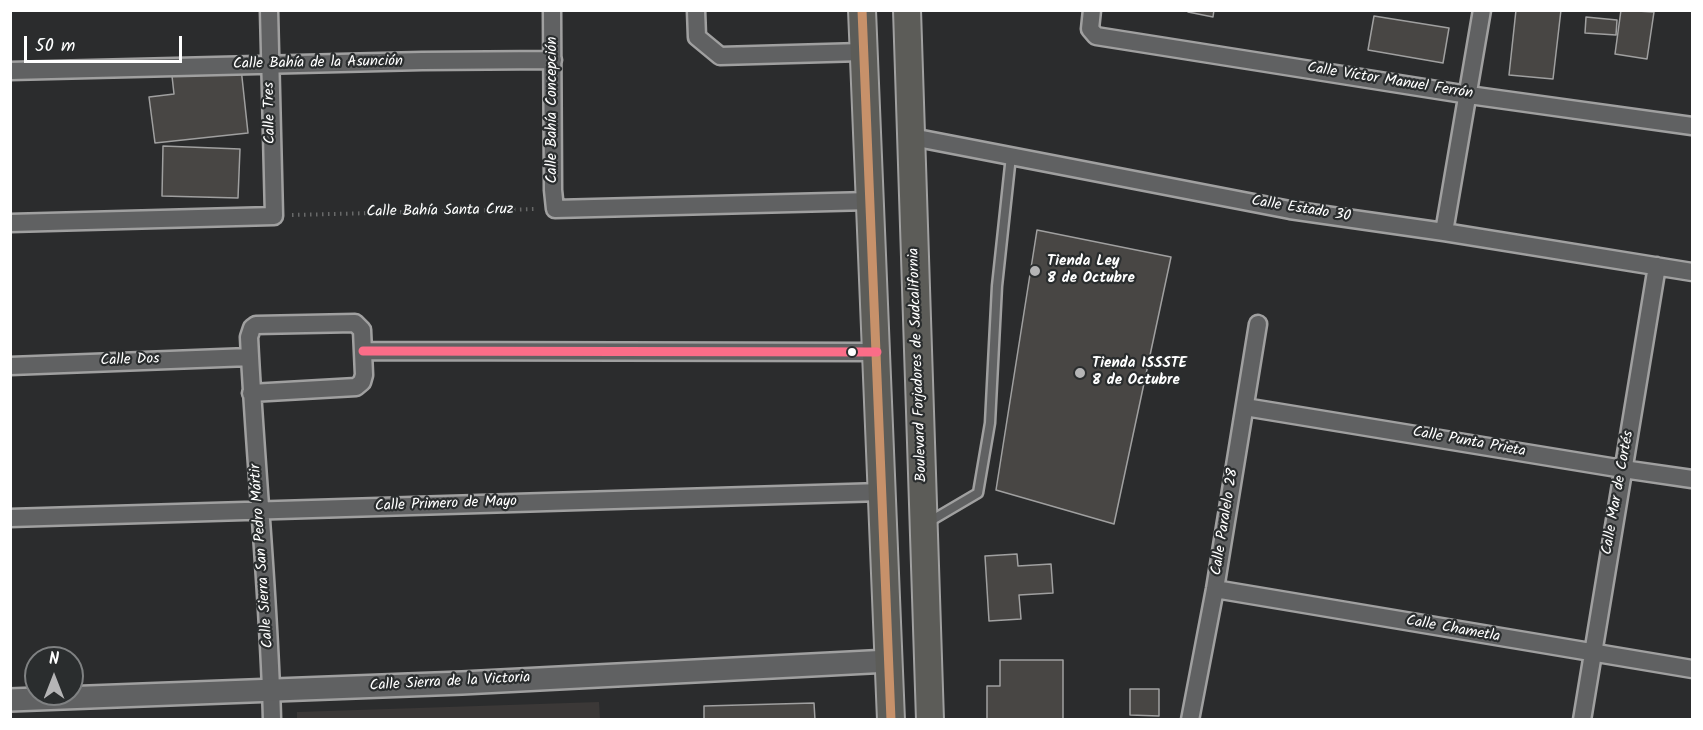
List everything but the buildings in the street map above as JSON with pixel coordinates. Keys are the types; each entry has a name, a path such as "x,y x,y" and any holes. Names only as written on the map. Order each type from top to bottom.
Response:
{"main road":[{"path":"862,10 891,720"},
{"name":"Boulevard Forjadores de Sudcalifornia","path":"907,10 930,720"}],"street":[{"name":"Calle Tres","path":"269,10 274,216"},
{"name":"Calle Bahía Concepción","path":"552,10 555,209"},
{"path":"696,10 697,37 720,56 862,52"},
{"name":"Calle Víctor Manuel Ferrón","path":"1092,10 1090,29 1096,36 1469,95 1692,126"},
{"path":"1444,232 1482,10"},
{"name":"Calle Bahía de la Asunción","path":"10,71 553,60"},
{"name":"Calle Estado 30","path":"912,137 1290,210 1692,272"},
{"path":"555,209 870,201"},
{"path":"10,223 274,216"},
{"name":"Calle Mar de Cortés","path":"1582,720 1657,266"},
{"name":"Calle Sierra San Pedro Mártir","path":"251,393 356,387 362,382 364,375 362,330 355,323 256,325 252,328 249,337 251,393 261,510 272,720"},
{"name":"Calle Paralelo 28","path":"1190,720 1215,589 1258,324"},
{"path":"363,351 877,352"},
{"name":"Calle Dos","path":"10,366 250,357"},
{"name":"Calle Punta Prieta","path":"1245,407 1692,479"},
{"name":"Calle Primero de Mayo","path":"10,518 882,492"},
{"name":"Calle Chametla","path":"1215,589 1692,669"},
{"name":"Calle Sierra de la Victoria","path":"10,700 271,691 889,661"}],"lane":[{"path":"924,525 978,493 990,423 997,286 1011,156"}],"path":[{"name":"Calle Bahía Santa Cruz","path":"274,216 555,209"}],"shaded area":[{"path":"599,702 600,719 297,719 297,712"}],"transit line":[{"path":"862,10 891,720"},
{"path":"363,351 877,352"}],"place":[{"name":"Tienda Ley 8 de Octubre","path":"1035,271"},
{"name":"Tienda ISSSTE 8 de Octubre","path":"1080,373"}]}
